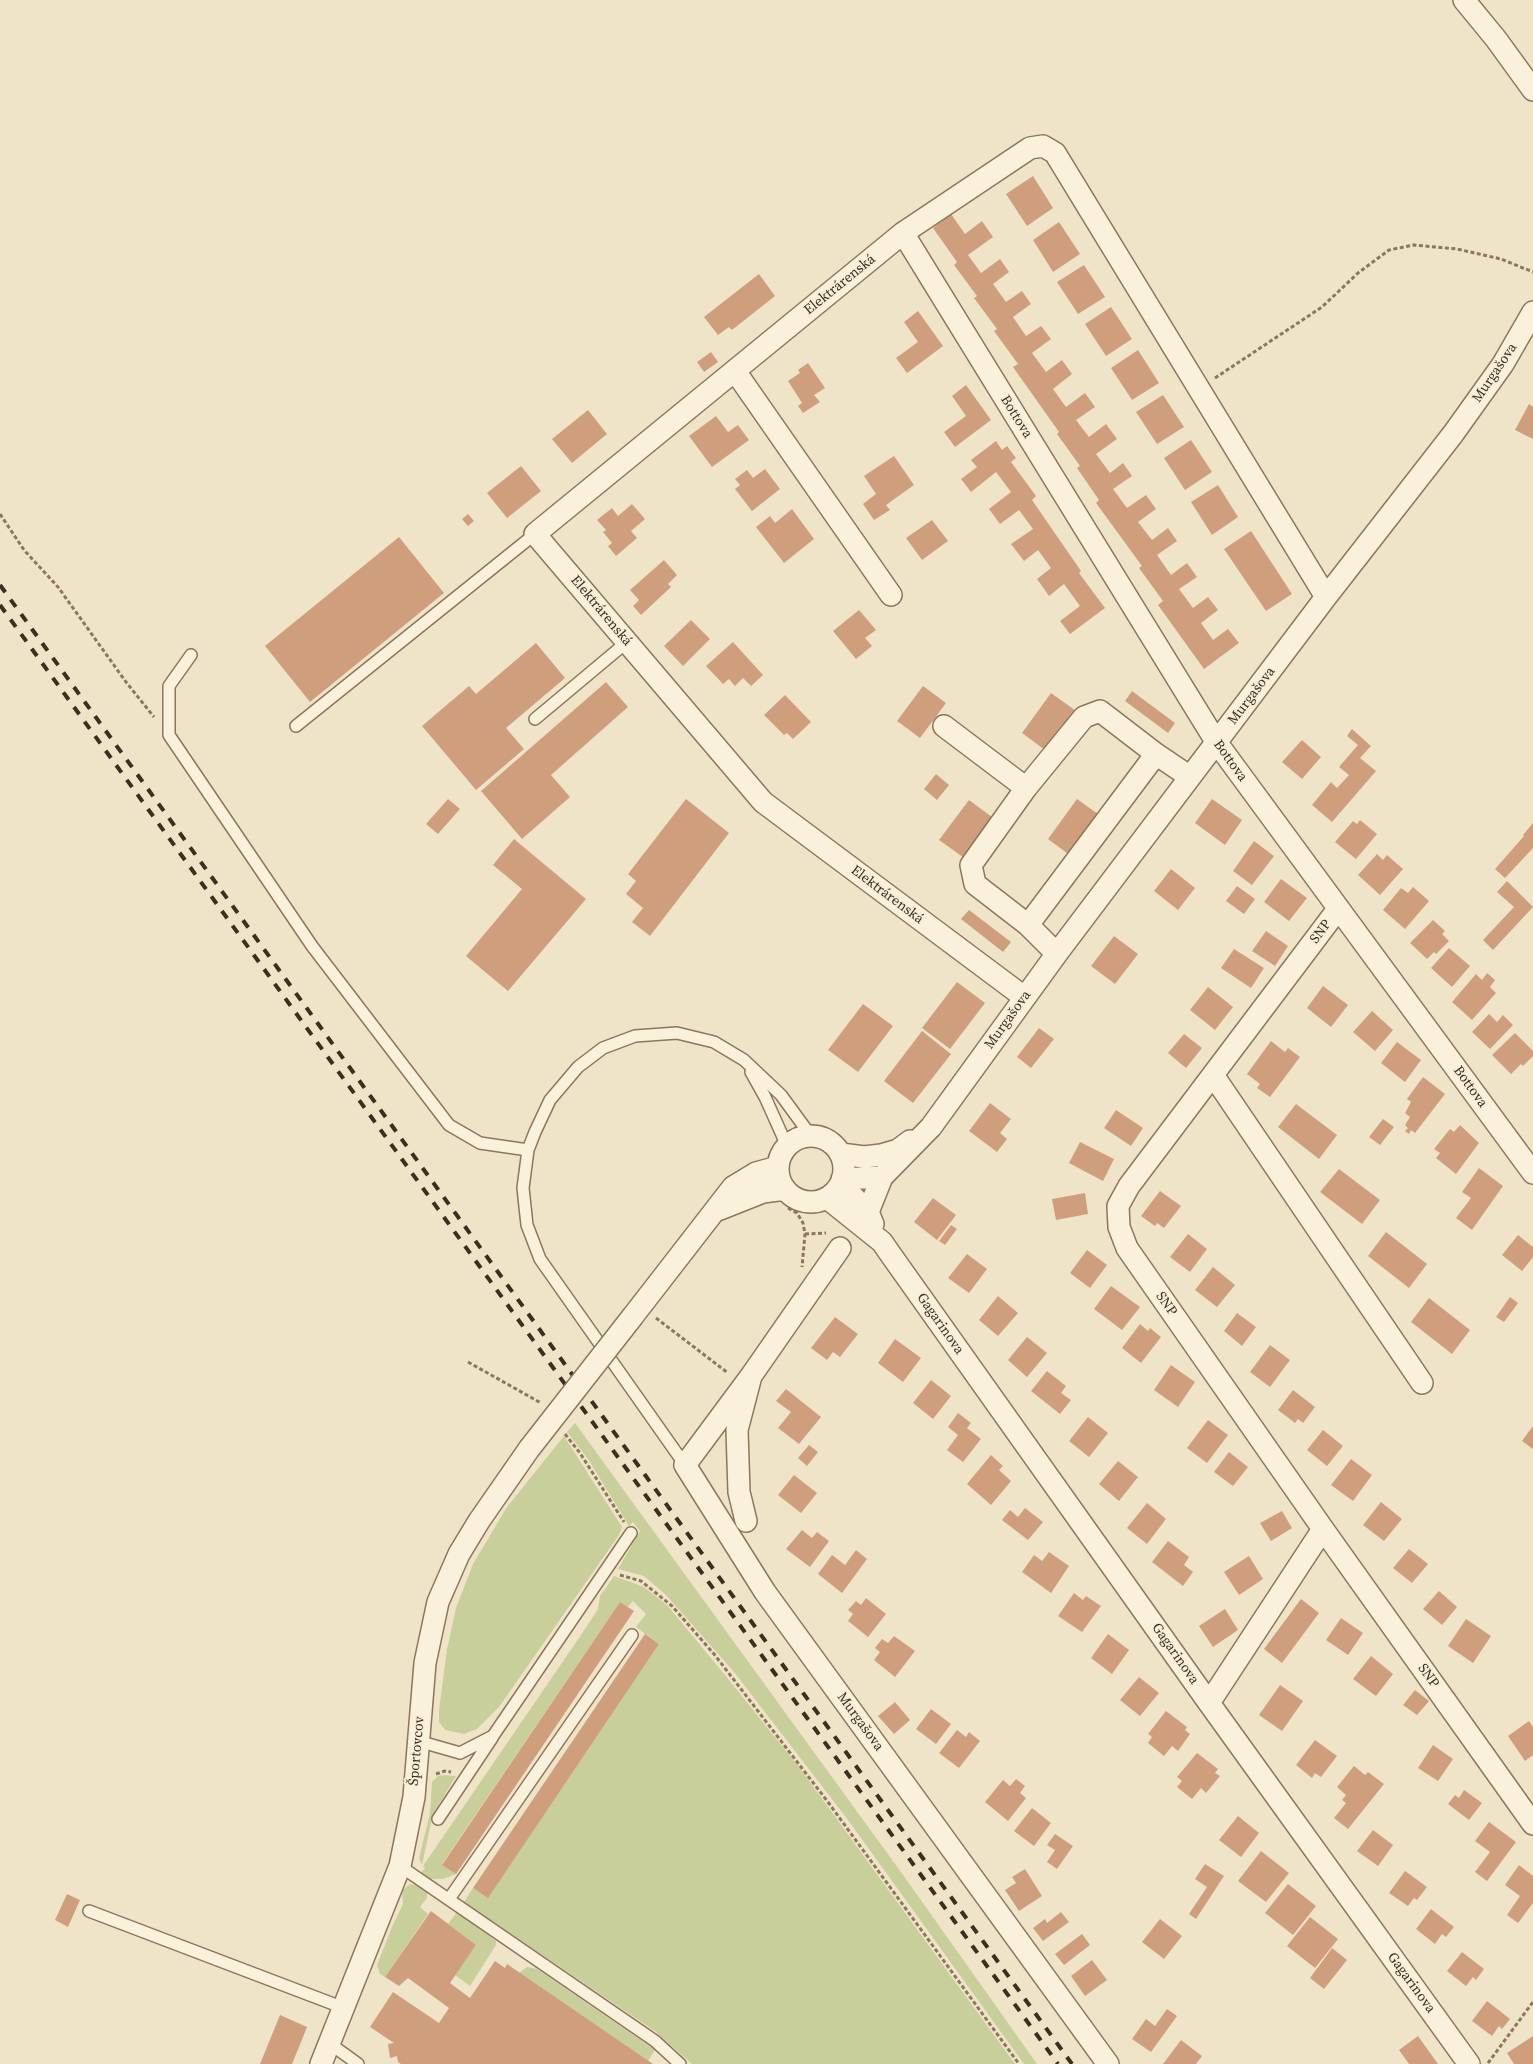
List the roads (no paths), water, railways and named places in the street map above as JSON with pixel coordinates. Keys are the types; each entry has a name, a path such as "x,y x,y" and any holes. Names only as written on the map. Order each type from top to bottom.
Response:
{"street":[{"path":"1464,0 1496,39 1533,90"},
{"path":"903,233 1030,148 1043,146 1054,153 1326,598"},
{"name":"Elektrárenská","path":"903,233 535,534 763,802 1024,997"},
{"name":"Bottova","path":"903,233 1217,743 1533,1173"},
{"name":"Murgašova","path":"868,1212 882,1177 931,1127 1024,997 1490,383 1533,312"},
{"path":"735,371 891,595"},
{"path":"1058,952 1049,946 1028,925 975,884 971,865 1026,788 1084,717 1100,711 1156,754 1190,777"},
{"path":"944,726 1026,788"},
{"path":"1028,925 1156,754"},
{"name":"SNP","path":"1338,909 1129,1186 1118,1206 1119,1227 1127,1248 1323,1529 1530,1811"},
{"path":"1213,1075 1422,1383"},
{"name":"Murgašova","path":"841,1154 864,1157 898,1150 931,1127"},
{"path":"783,1197 778,1167 781,1156 787,1146 794,1141 811,1136 828,1140 836,1146 841,1154 844,1163 837,1187"},
{"name":"Športovcov","path":"321,2064 400,1866 414,1797 425,1663 438,1602 459,1554 479,1521 529,1449 642,1315 713,1212 733,1187 756,1173 778,1167"},
{"path":"713,1212 763,1192 818,1202 837,1187 882,1177"},
{"name":"Gagarinova","path":"837,1187 868,1212 882,1242"},
{"name":"Gagarinova","path":"837,1187 882,1242 1209,1703 1469,2064"},
{"path":"685,1466 741,1375 840,1248"},
{"path":"741,1375 737,1430 739,1492 746,1521"},
{"name":"Murgašova","path":"685,1466 765,1592 1108,2064"},
{"path":"1209,1703 1323,1529"}],"lane":[{"path":"296,726 535,534"},
{"path":"535,719 627,642"},
{"path":"191,655 169,686 168,734 312,946 449,1125 480,1143 528,1150"},
{"path":"685,1466 540,1259 527,1225 523,1188 528,1150 550,1100 578,1067 603,1048 635,1036 677,1032 714,1042 744,1060 781,1095 811,1136"},
{"path":"744,1060 765,1097 787,1146"},
{"path":"438,1819 631,1533"},
{"path":"449,1899 632,1635"},
{"path":"418,1742 460,1753 493,1736"},
{"path":"400,1866 655,2041 680,2064"},
{"path":"90,1911 344,2008"},
{"path":"329,2043 358,2064"}],"railway":[{"path":"0,585 1072,2064"},
{"path":"0,605 1058,2064"}]}
